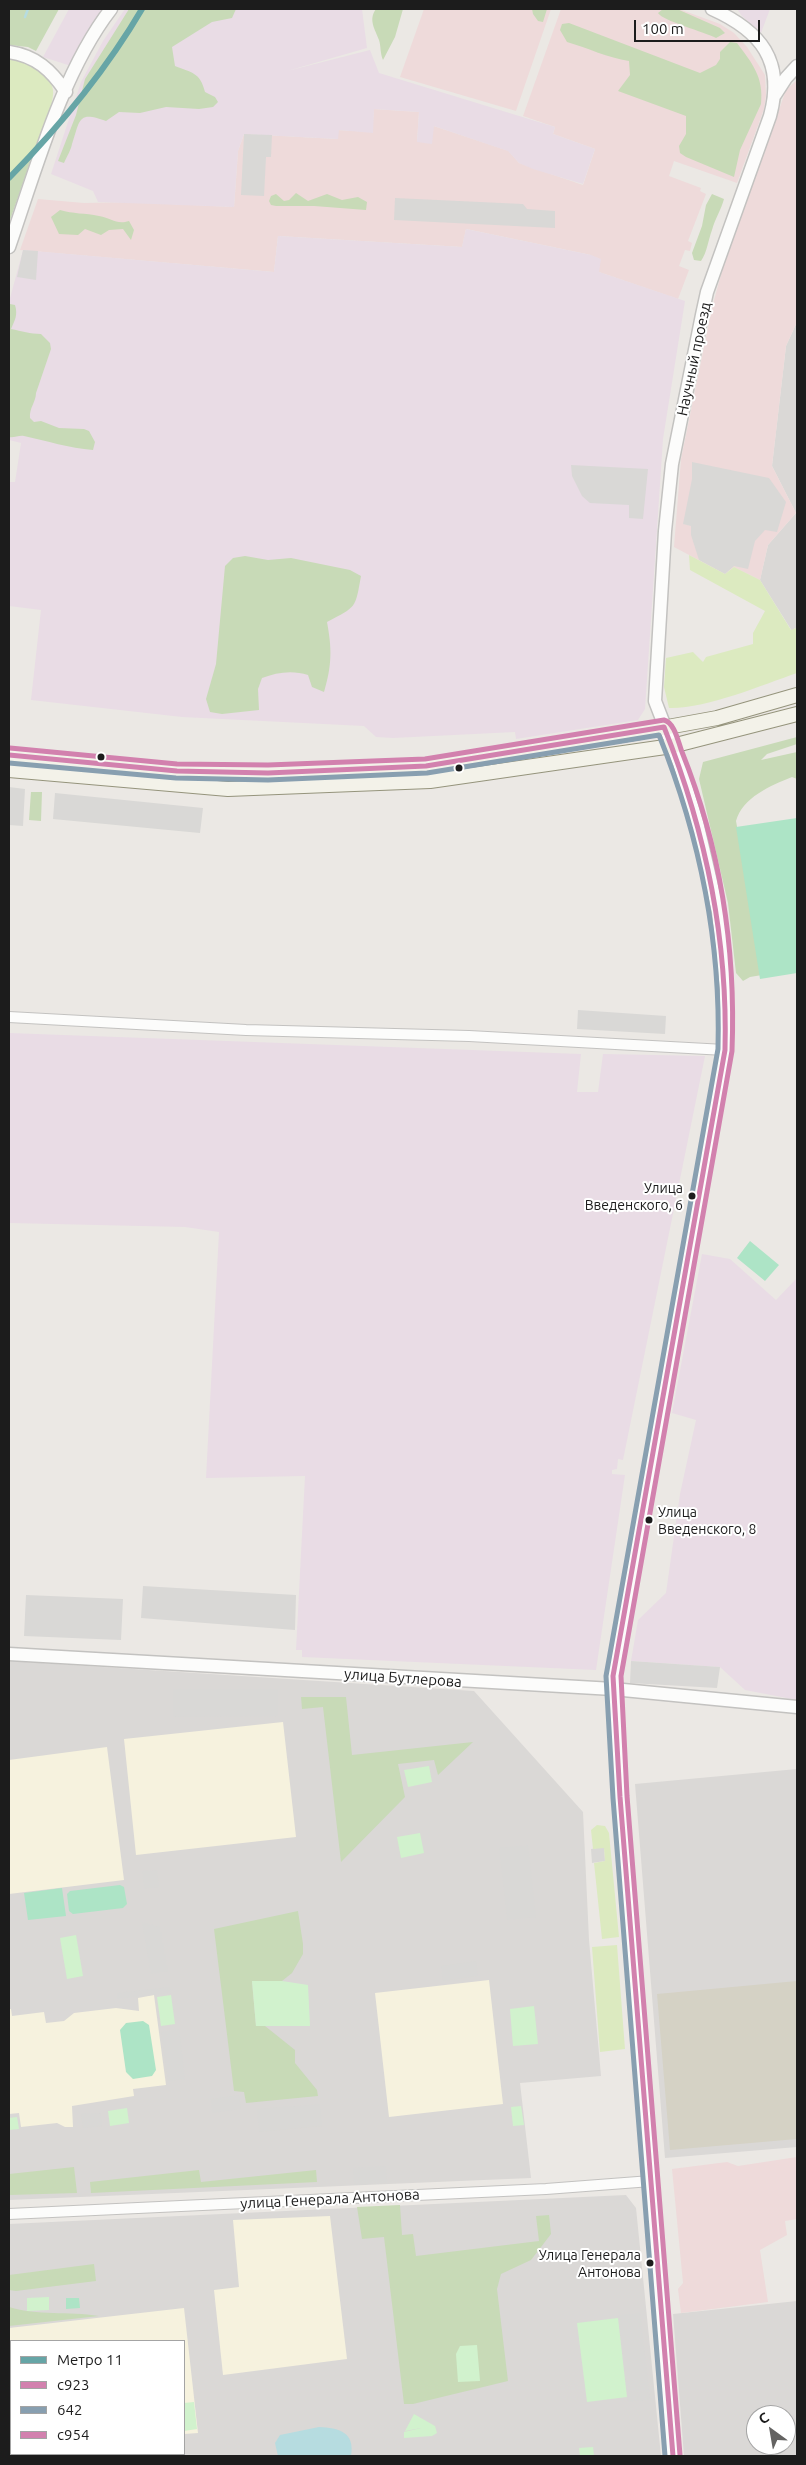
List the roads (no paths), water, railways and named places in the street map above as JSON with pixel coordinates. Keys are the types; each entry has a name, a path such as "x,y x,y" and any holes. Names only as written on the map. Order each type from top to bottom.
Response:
{"main road":[{"path":"9,755 177,771 278,773 426,766 717,718 797,696"},
{"path":"9,770 176,786 270,788 430,781 672,746 797,714"}],"street":[{"path":"9,247 47,138 75,71 93,36 111,9"},
{"name":"Научный проезд","path":"673,2456 650,2181 613,1676 725,1050 726,990 718,912 697,822 655,701 665,531 672,464 707,292 758,152 775,94 775,76 772,65 751,34 734,19 712,9"},
{"path":"9,52 28,56 52,72 60,74 75,71"},
{"path":"772,65 784,70 796,67"},
{"path":"775,94 796,67"},
{"path":"52,72 66,92"},
{"path":"9,1017 246,1030 469,1036 725,1050"},
{"name":"улица Бутлерова","path":"9,1654 613,1690 797,1707"},
{"name":"улица Генерала Антонова","path":"9,2214 546,2189 650,2181"}],"water":[{"path":"319,2427 339,2430 344,2433 350,2441 352,2448 351,2456 278,2456 275,2443 280,2435"}],"waterway":[{"path":"25,17 28,9"}],"metro line":[{"name":"11","path":"9,178 81,98 113,55 142,9"}],"place":[{"name":"Улица Введенского, 6","path":"692,1196"},
{"name":"Улица Введенского, 8","path":"649,1520"},
{"name":"Улица Генерала Антонова","path":"650,2263"}]}
